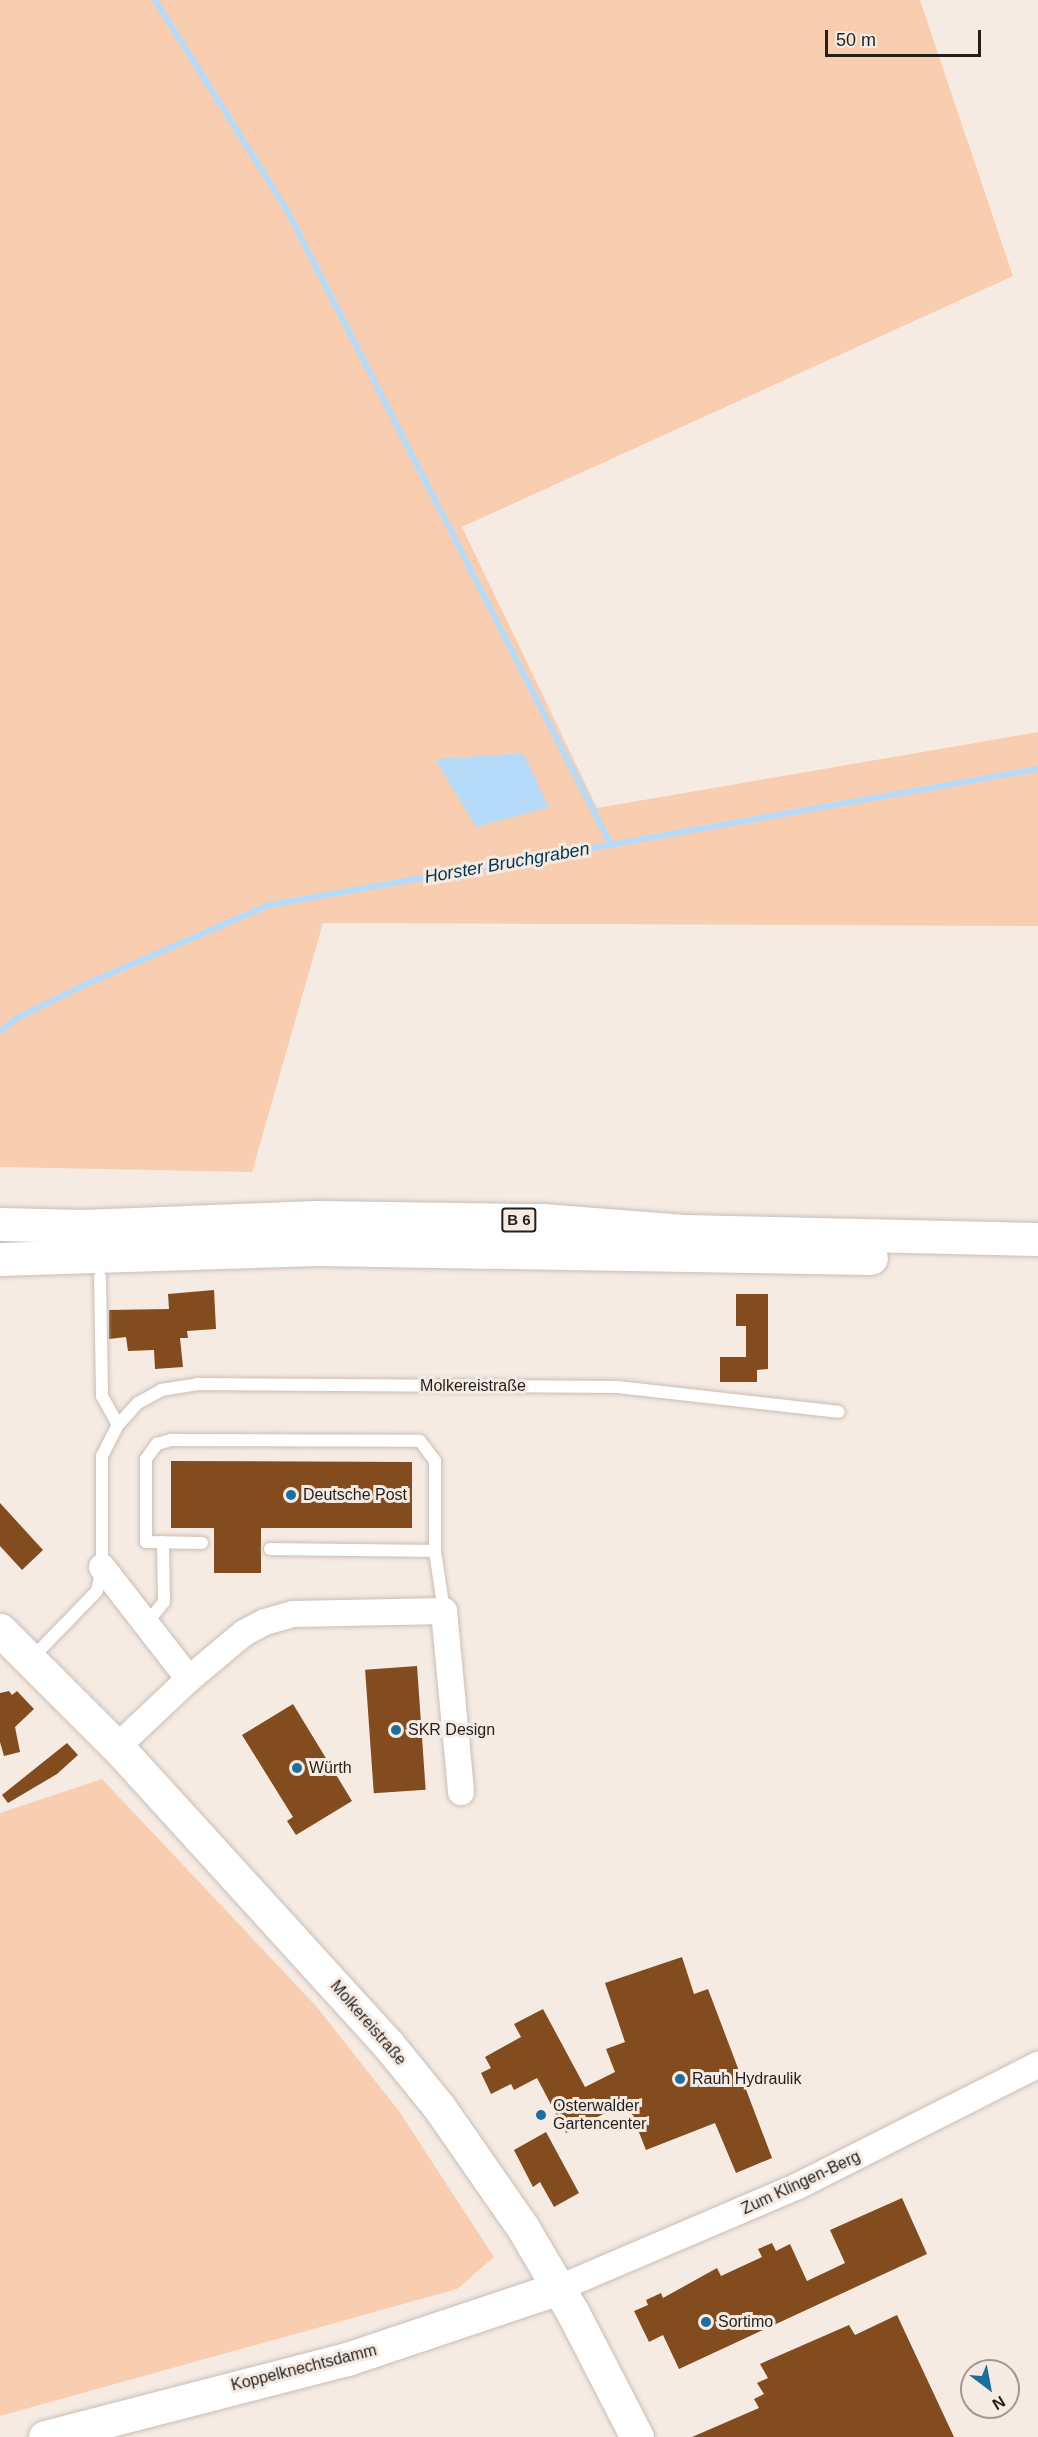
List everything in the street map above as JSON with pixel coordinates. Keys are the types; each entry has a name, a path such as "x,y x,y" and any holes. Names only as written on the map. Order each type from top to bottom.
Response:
{"main road":[{"name":"B 6","path":"0,1224 83,1226 376,1218 554,1221 684,1231 1038,1239"},
{"name":"B 6","path":"0,1259 317,1249 1038,1261"},
{"name":"Molkereistraße","path":"0,1630 117,1747 409,2070 467,2143 559,2288 637,2437"},
{"name":"Koppelknechtsdamm","path":"45,2437 358,2356 559,2288"}],"street":[{"path":"102,1567 189,1679"},
{"path":"117,1747 189,1679 244,1633 293,1614 444,1611 461,1792"},
{"name":"Zum Klingen-Berg","path":"559,2288 798,2186 1038,2065"}],"lane":[{"path":"100,1278 102,1396 118,1425"},
{"name":"Molkereistraße","path":"30,1661 97,1591 102,1567 102,1455 118,1425 138,1403 161,1390 197,1384 617,1387 840,1412"},
{"path":"202,1543 146,1542 146,1460 157,1444 171,1440 420,1441 435,1461 435,1551 444,1611"},
{"path":"146,1624 164,1602 163,1542"},
{"path":"270,1549 435,1551"}],"shaded area":[{"path":"0,0 920,0 1013,276 462,527 597,808 1038,732 1038,926 323,923 252,1172 0,1167"},
{"path":"102,1779 316,2006 399,2111 494,2257 457,2289 0,2416 0,1813"}],"water":[{"path":"523,753 549,807 476,827 435,759"}],"building":[{"path":"214,1290 216,1329 187,1331 188,1338 180,1338 183,1367 155,1369 154,1350 128,1351 126,1337 109,1339 109,1310 169,1309 168,1294"},
{"path":"736,1294 768,1294 768,1369 757,1370 757,1382 720,1382 720,1357 746,1357 746,1326 736,1326"},
{"name":"Deutsche Post","path":"171,1461 412,1462 412,1528 261,1528 261,1573 214,1573 214,1528 171,1528"},
{"path":"0,1503 43,1550 22,1570 0,1546"},
{"name":"SKR Design","path":"417,1666 426,1790 374,1793 365,1670"},
{"path":"9,1691 12,1695 17,1691 34,1709 15,1727 20,1752 4,1756 0,1742 0,1693"},
{"name":"Würth","path":"293,1704 352,1801 296,1835 287,1821 293,1817 242,1735"},
{"path":"67,1743 78,1755 57,1774 8,1803 2,1795"},
{"path":"682,1957 694,1994 708,1989 772,2158 736,2173 715,2123 646,2150 627,2102 566,2133 537,2078 514,2090 511,2084 491,2094 481,2073 491,2068 485,2057 521,2037 514,2024 543,2009 585,2087 615,2072 606,2049 625,2042 605,1983"},
{"path":"546,2132 579,2193 554,2207 540,2182 533,2187 514,2150"},
{"path":"902,2198 927,2254 679,2369 663,2335 649,2342 634,2311 648,2305 646,2300 661,2293 663,2298 717,2268 721,2276 762,2257 758,2249 772,2243 776,2251 790,2244 807,2281 845,2263 830,2230"},
{"path":"897,2315 954,2437 692,2437 759,2408 754,2399 764,2394 757,2383 768,2378 760,2364 849,2325 855,2335"}],"waterway":[{"path":"155,0 289,214 611,845"},
{"name":"Horster Bruchgraben","path":"0,1031 17,1018 93,981 269,905 1038,769"}],"place":[{"name":"Deutsche Post","path":"291,1495"},
{"name":"SKR Design","path":"396,1730"},
{"name":"Würth","path":"297,1768"},
{"name":"Rauh Hydraulik","path":"680,2079"},
{"name":"Osterwalder Gartencenter","path":"541,2115"},
{"name":"Sortimo","path":"706,2322"}]}
